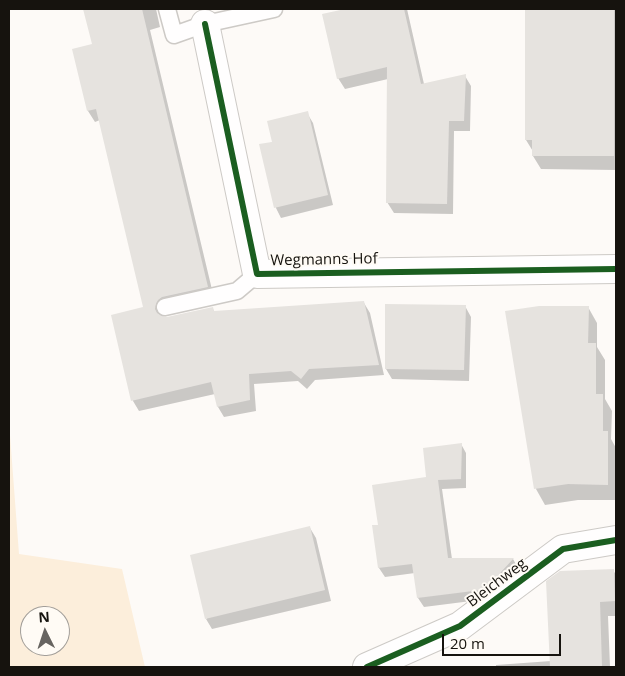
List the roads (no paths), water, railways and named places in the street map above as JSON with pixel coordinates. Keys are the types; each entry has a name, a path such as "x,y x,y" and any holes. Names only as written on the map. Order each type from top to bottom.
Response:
{"street":[{"name":"Wegmanns Hof","path":"205,24 257,274 616,269"},
{"name":"Bleichweg","path":"367,667 460,626 563,549 616,540"}],"lane":[{"path":"167,9 174,34 205,24 274,9"},
{"path":"165,307 238,291 257,274"}]}
